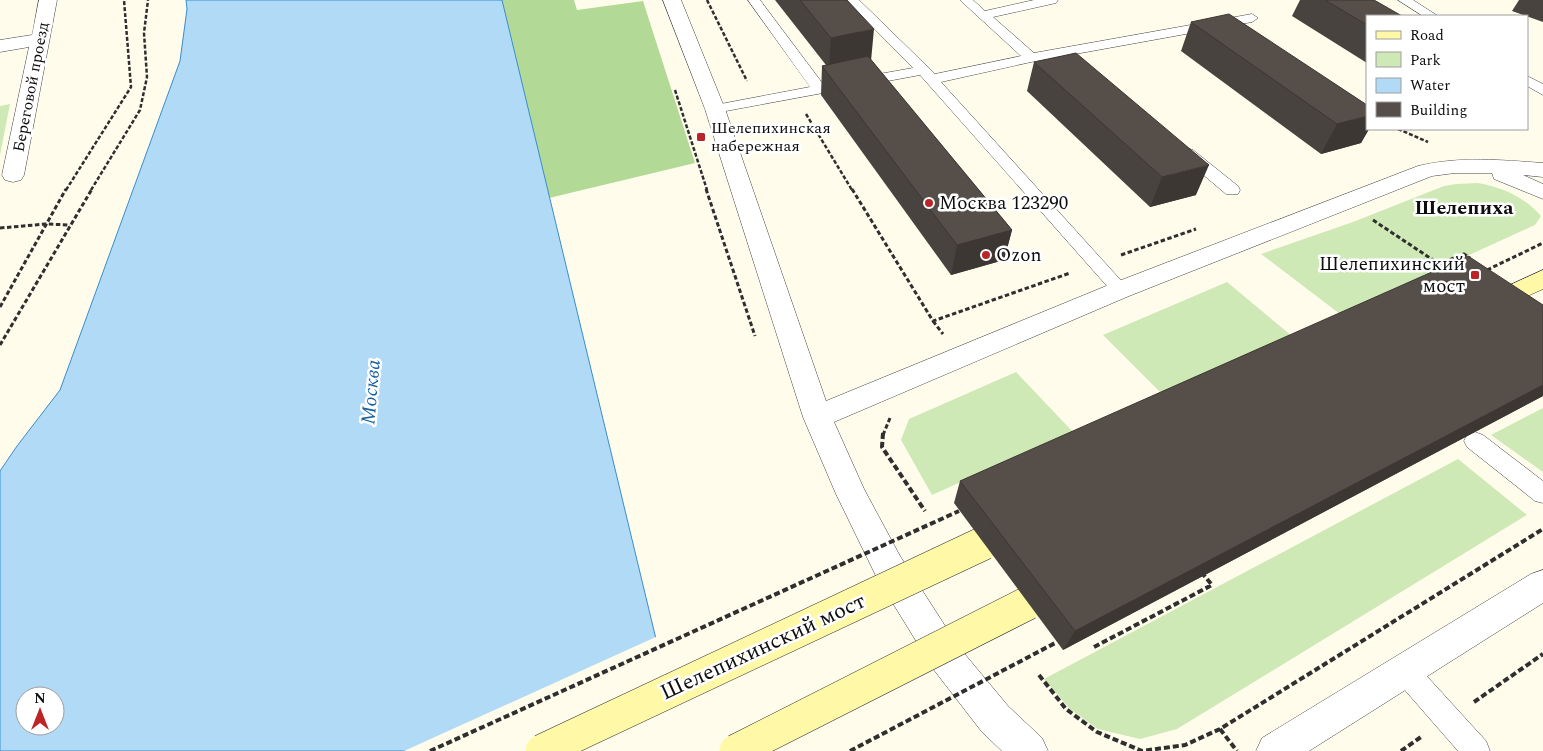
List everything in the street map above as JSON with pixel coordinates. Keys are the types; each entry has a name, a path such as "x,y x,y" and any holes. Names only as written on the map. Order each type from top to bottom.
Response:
{"main road":[{"path":"1466,315 1543,279"},
{"name":"Шелепихинский мост","path":"542,751 997,537"},
{"path":"736,751 1042,596"}],"street":[{"name":"Береговой проезд","path":"14,175 48,0"},
{"path":"672,0 715,109 817,417 851,494 888,566 946,658 995,719 1029,751"},
{"path":"0,46 41,39"},
{"path":"817,417 1120,290 1426,171 1451,167 1486,166 1543,170"},
{"path":"1451,167 1466,167 1499,174 1543,192"},
{"path":"1275,751 1543,585"}],"lane":[{"path":"754,0 819,89"},
{"path":"852,0 928,74 1120,290"},
{"path":"966,0 1031,58"},
{"path":"983,15 1052,0"},
{"path":"1404,0 1430,15"},
{"path":"715,109 819,89 1031,58 1252,18"},
{"path":"1234,21 1251,32"},
{"path":"1063,52 1078,65"},
{"path":"1528,81 1543,91"},
{"path":"1178,146 1232,190"},
{"path":"1475,441 1543,494"},
{"path":"1405,670 1476,751"}],"path":[{"path":"0,307 70,180 131,87 124,0"},
{"path":"0,345 140,110 147,77 144,33 148,0"},
{"path":"707,0 758,101"},
{"path":"794,94 933,321 960,357"},
{"path":"1400,130 1428,142"},
{"path":"1368,217 1378,214"},
{"path":"0,228 46,224 70,225"},
{"path":"933,321 1197,229"},
{"path":"1482,272 1543,243"},
{"path":"1440,264 1464,254 1476,262"},
{"path":"1483,266 1489,270"},
{"path":"891,417 884,431 882,447 925,510"},
{"path":"430,751 960,510"},
{"path":"1040,675 1066,709 1097,732 1142,750 1185,745 1220,729 1543,529"},
{"path":"1094,647 1212,585 1197,568"},
{"path":"850,751 1066,637"},
{"path":"1220,729 1237,751"}],"green space":[{"path":"502,0 574,0 577,10 643,1 695,163 549,198"},
{"path":"10,104 0,155 0,106"},
{"path":"1478,183 1495,187 1520,198 1541,216 1535,225 1340,314 1261,254 1353,222 1444,186"},
{"path":"1227,282 1293,337 1163,395 1103,335"},
{"path":"1016,372 1073,432 932,495 901,440 909,419"},
{"path":"1543,408 1543,472 1491,435"},
{"path":"1458,459 1527,515 1177,729 1140,739 1098,729 1070,709 1044,679"}],"water":[{"name":"Москва","path":"186,0 502,0 683,751 0,751 0,471 60,390 180,61 187,9"}],"pier":[{"path":"658,636 685,751 404,751"}],"building":[{"path":"800,0 847,0 874,29 831,38"},
{"path":"1325,0 1374,0 1400,15 1366,15 1366,24"},
{"path":"1229,14 1366,104 1366,116 1337,124 1191,22"},
{"path":"1076,53 1209,165 1162,177 1034,62"},
{"path":"868,56 1012,230 957,245 822,66"},
{"path":"1468,256 1543,305 1543,385 1075,631 960,481"}],"place":[{"name":"Шелепихинская набережная","path":"701,137"},
{"name":"Москва 123290","path":"929,203"},
{"name":"Ozon","path":"986,255"},
{"name":"Шелепихинский мост","path":"1475,275"}],"district":[{"name":"Шелепиха","path":"1464,208"}]}
